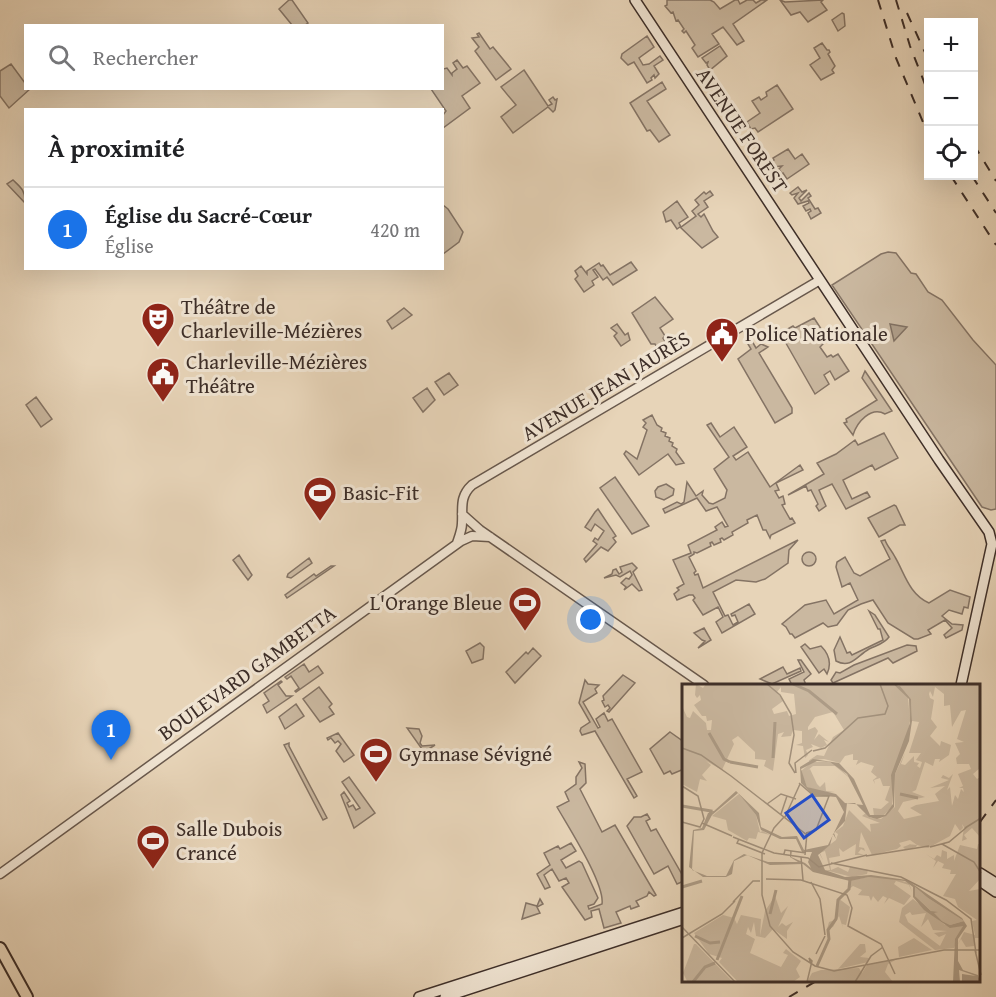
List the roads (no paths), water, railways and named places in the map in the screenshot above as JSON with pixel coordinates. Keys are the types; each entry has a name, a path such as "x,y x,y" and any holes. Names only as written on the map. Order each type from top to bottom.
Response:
{"main road":[{"name":"AVENUE FOREST","path":"635,0 939,460 988,529 992,544 962,684"},
{"path":"981,874 996,883"},
{"path":"981,882 996,892"},
{"path":"419,997 682,913"},
{"path":"445,997 682,920"},
{"path":"0,948 27,997"}],"street":[{"name":"AVENUE JEAN JAURÈS","path":"462,514 463,498 472,485 820,280"},
{"path":"462,514 470,523 703,684"},
{"path":"457,544 462,514"},
{"name":"BOULEVARD GAMBETTA","path":"0,874 457,544 472,536 490,537"}],"railway":[{"path":"878,0 896,58 925,126"},
{"path":"896,0 924,82"},
{"path":"907,13 924,50"},
{"path":"978,152 996,181"},
{"path":"954,180 996,245"},
{"path":"975,180 996,213"},
{"path":"981,821 996,800"},
{"path":"789,997 815,982"}],"place":[{"name":"Théâtre de Charleville-Mézières","path":"158,348"},
{"name":"Police Nationale","path":"722,363"},
{"name":"Charleville-Mézières Théâtre","path":"163,403"},
{"name":"Basic-Fit","path":"320,522"},
{"name":"L'Orange Bleue","path":"525,632"},
{"name":"Église du Sacré-Cœur","path":"111,760"},
{"name":"Gymnase Sévigné","path":"376,783"},
{"name":"Salle Dubois Crancé","path":"153,870"}]}
